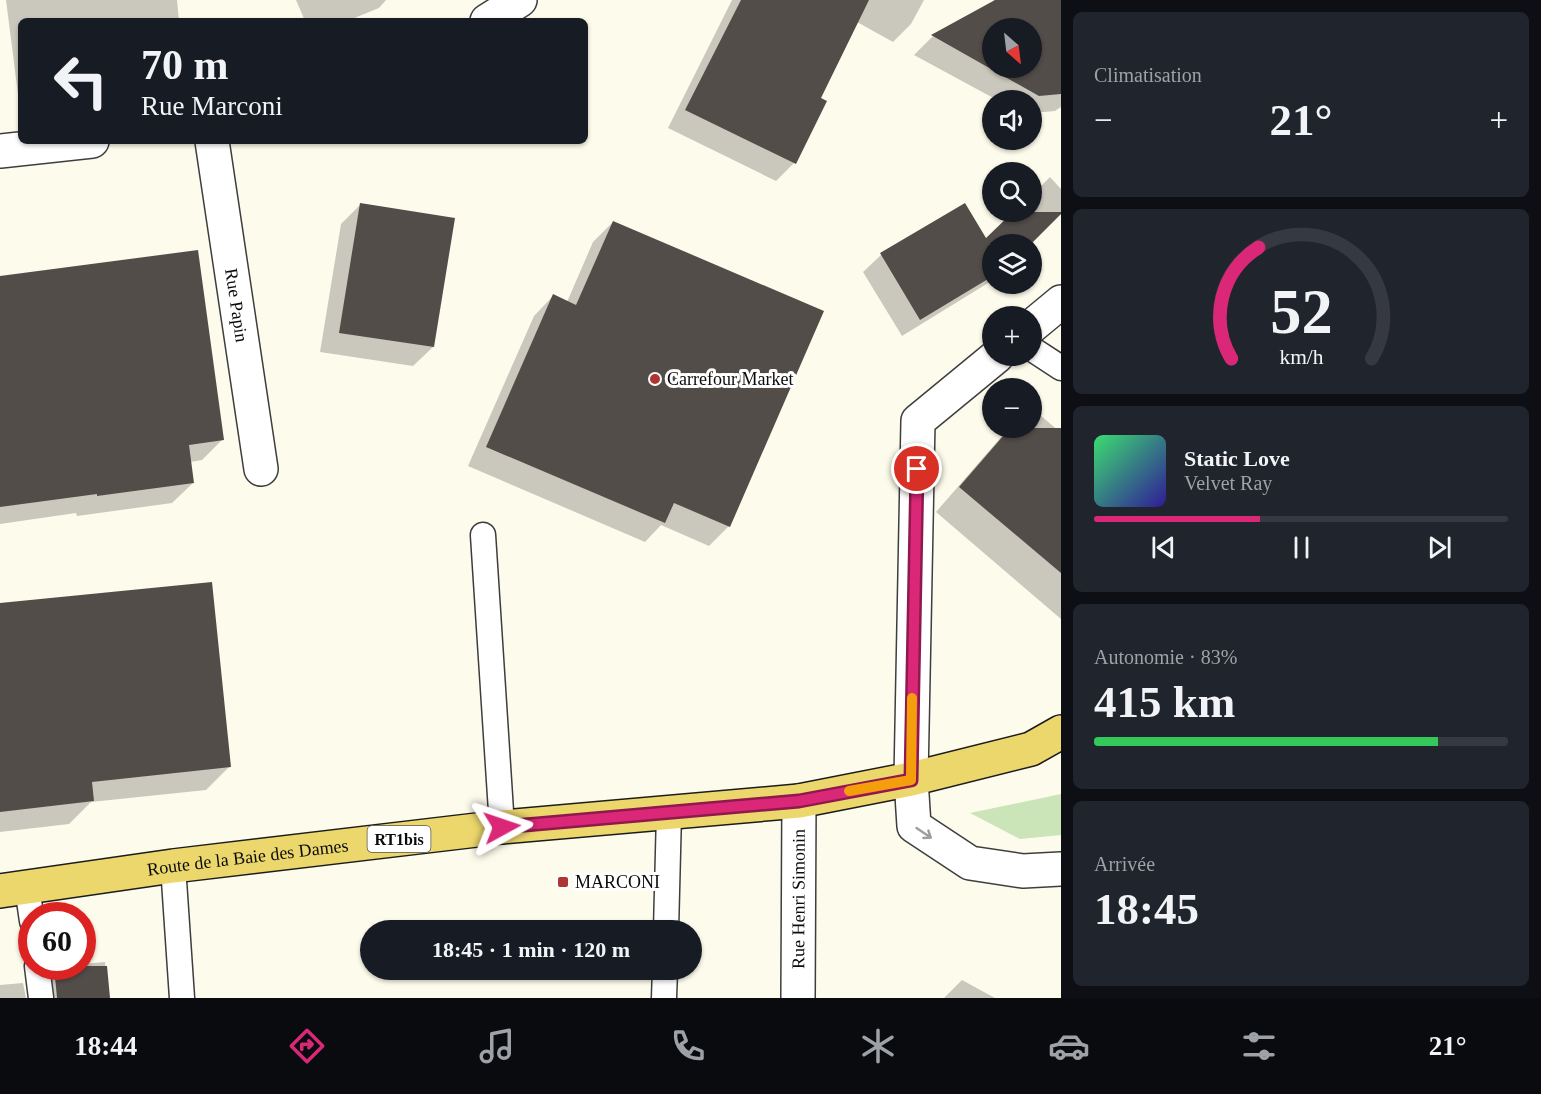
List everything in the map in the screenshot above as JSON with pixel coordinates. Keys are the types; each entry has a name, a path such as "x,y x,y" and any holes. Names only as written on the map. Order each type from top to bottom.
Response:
{"main road":[{"name":"Route de la Baie des Dames","path":"14,889 173,866 502,827 799,801 911,780 1031,749 1061,732"}],"street":[{"path":"492,18 520,0"},
{"path":"0,151 64,144"},
{"name":"Rue Papin","path":"212,144 261,469"},
{"path":"1042,318 1061,302"},
{"path":"985,366 918,421 911,780 914,826 970,863 1023,871 1061,869"},
{"name":"Rue Henri Simonin","path":"798,998 799,801"}],"lane":[{"path":"1042,356 1061,368"},
{"path":"483,535 502,827"},
{"path":"666,920 669,813"},
{"path":"173,866 182,998"},
{"path":"39,980 41,998"},
{"path":"664,998 665,980"}],"green space":[{"path":"1061,794 1061,835 1020,839 970,813"}],"building":[{"path":"741,0 869,0 821,98 827,101 796,164 685,110"},
{"path":"995,0 1061,0 1061,94 1042,96 1042,90 1028,90 1007,78 1042,78 1042,18 982,18 982,64 931,35"},
{"path":"360,203 455,218 434,347 339,333"},
{"path":"965,203 984,234 982,283 920,320 880,253"},
{"path":"1042,212 1061,212 1041,234 990,234 1003,222 1042,222"},
{"name":"Carrefour Market","path":"613,221 824,311 730,527 674,503 665,523 486,447 553,294 576,305"},
{"path":"198,250 224,440 189,445 194,483 0,507 0,276"},
{"path":"1042,428 1061,428 1061,573 959,487 1001,438 1042,438"},
{"path":"212,582 231,767 92,782 94,801 0,812 0,603"},
{"path":"96,966 107,966 110,998 57,998 55,980 96,980"}],"slow traffic":[{"path":"849,791 911,780 912,698"}],"place":[{"name":"Carrefour Market","path":"655,379"},
{"name":"MARCONI","path":"563,882"}],"route":[{"path":"502,827 799,801 911,780 917,469"}]}
